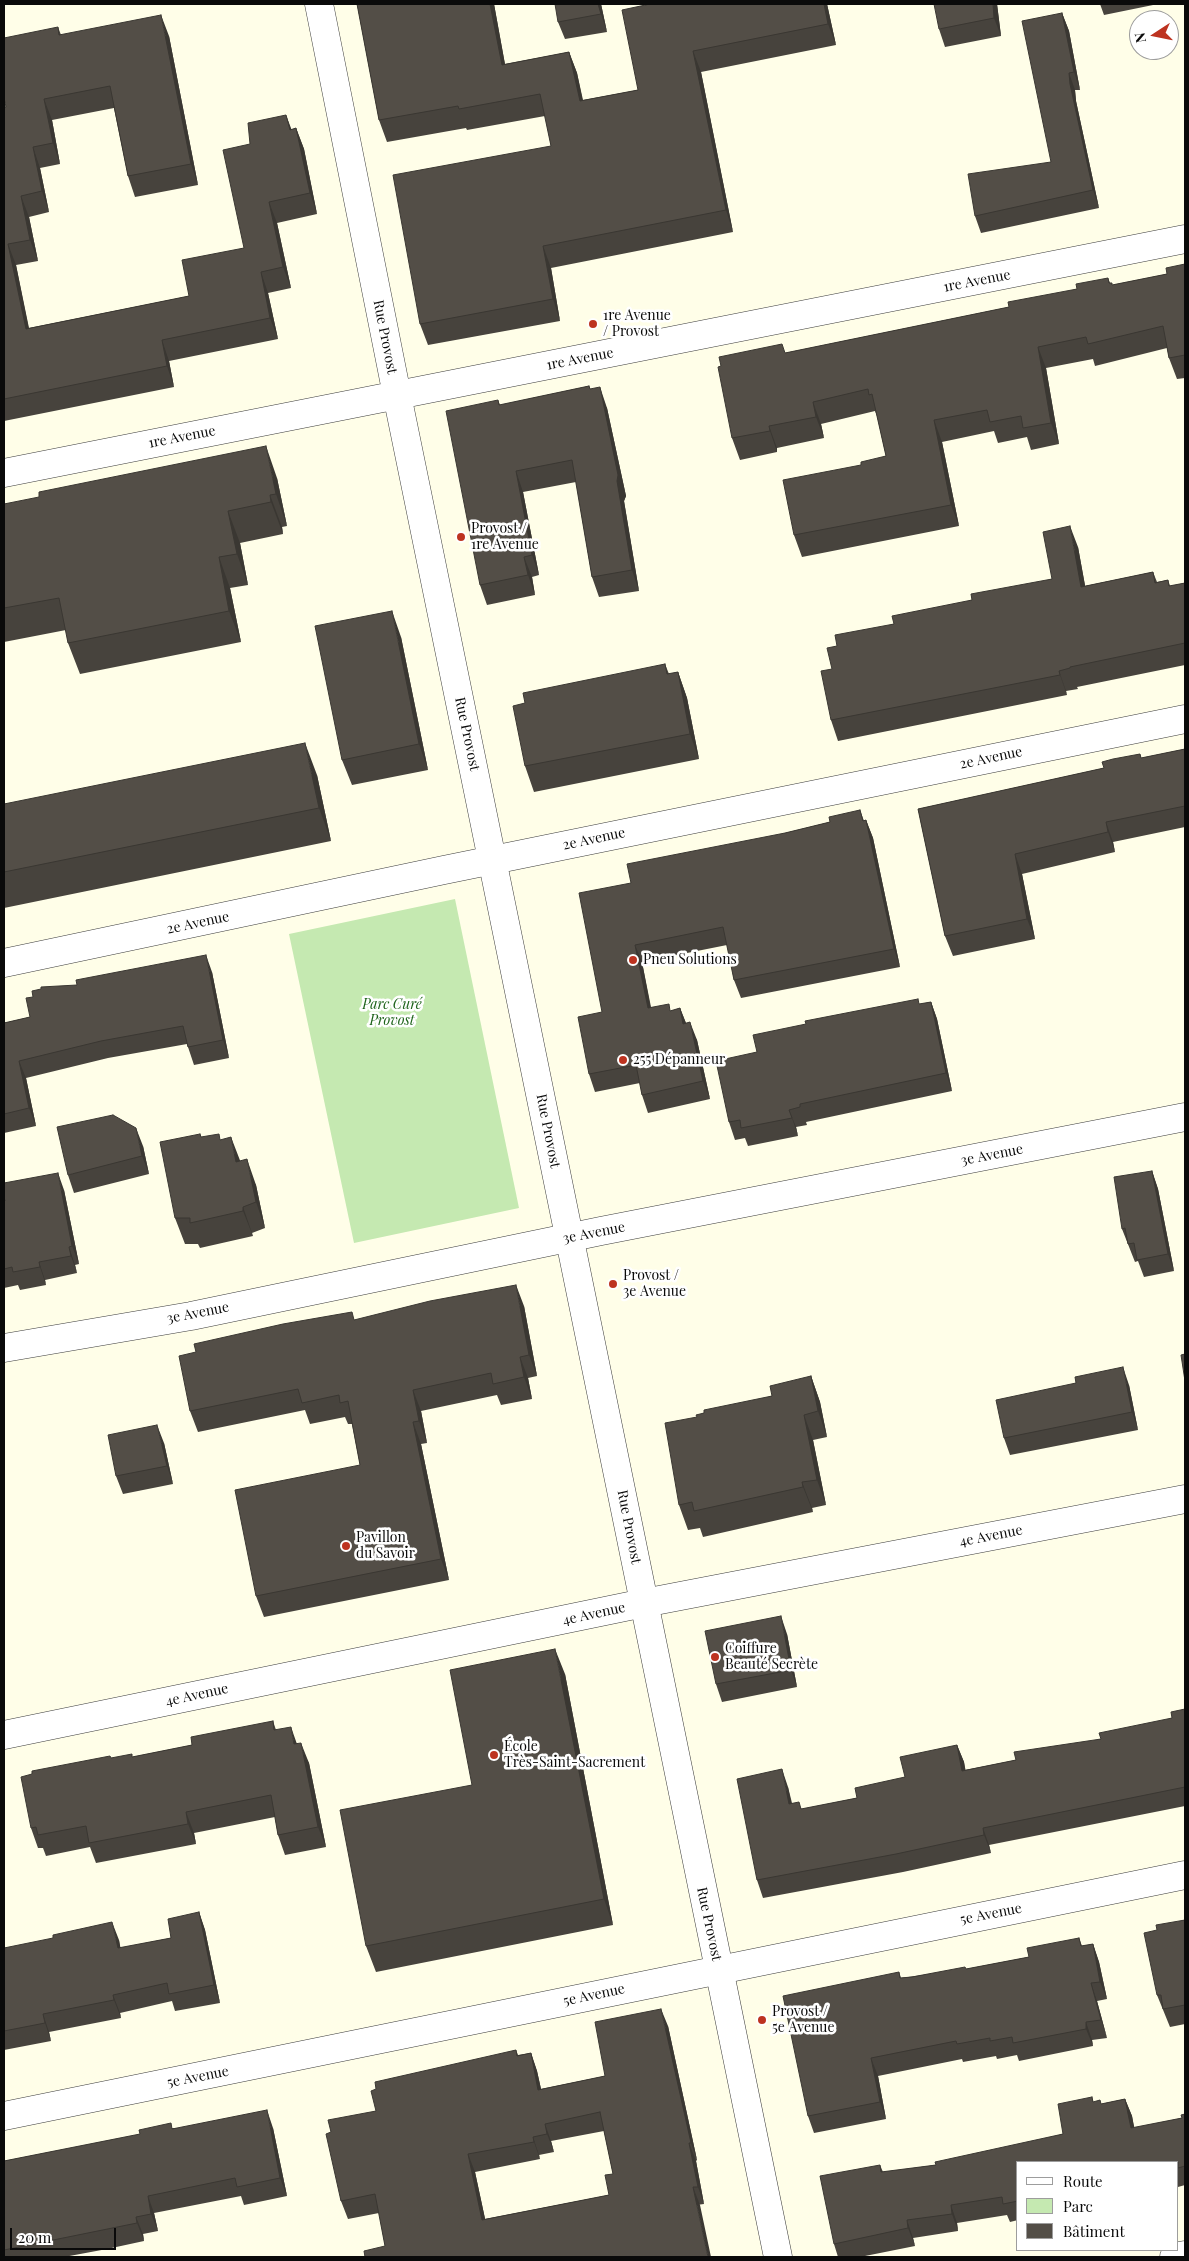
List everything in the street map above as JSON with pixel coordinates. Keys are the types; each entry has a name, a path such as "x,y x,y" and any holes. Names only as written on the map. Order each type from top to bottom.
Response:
{"street":[{"name":"Rue Provost","path":"319,4 397,395 778,2257"},
{"name":"1re Avenue","path":"4,473 1185,239"},
{"name":"2e Avenue","path":"4,963 493,860 1185,719"},
{"name":"3e Avenue","path":"4,1348 191,1316 570,1238 1185,1117"},
{"name":"4e Avenue","path":"4,1735 644,1603 1185,1499"},
{"name":"5e Avenue","path":"4,2116 1185,1875"},
{"path":"1174,2257 1185,2255"}],"green space":[{"name":"Parc Curé Provost","path":"455,899 519,1208 354,1243 289,934"}],"building":[{"path":"357,4 490,4 502,65 569,52 580,101 638,90 622,10 650,4 824,4 828,24 693,51 726,210 543,246 553,299 420,324 393,175 551,146 540,94 459,109 458,106 379,120"},
{"path":"555,4 598,4 601,14 558,22"},
{"path":"934,4 993,4 994,18 939,29"},
{"path":"1062,13 1074,72 1069,73 1070,84 1093,190 975,216 968,174 1051,162 1022,21"},
{"path":"161,15 191,164 128,176 110,86 44,99 53,143 33,147 42,191 21,196 30,240 8,244 26,329 189,296 182,260 244,248 223,150 250,144 248,123 286,115 290,130 296,128 310,193 269,202 283,267 261,272 270,318 162,340 167,366 4,399 4,107 6,107 4,98 4,38 58,27 59,35"},
{"path":"1185,264 1185,355 1169,358 1163,326 1088,344 1086,337 1038,347 1051,423 1023,428 1021,416 990,422 987,410 934,420 951,505 794,535 783,480 861,465 861,462 886,456 872,394 869,395 868,389 813,402 816,417 769,426 770,431 732,438 718,367 721,366 719,357 782,344 785,353 1009,307 1008,302 1077,289 1076,284 1108,278 1109,283 1112,283 1112,285 1167,274 1166,268"},
{"path":"589,386 590,389 600,387 618,475 617,481 632,570 592,577 572,460 516,471 532,555 524,557 528,575 480,585 446,411 498,400 499,405"},
{"path":"266,446 276,494 270,495 271,502 228,511 237,554 219,557 229,611 68,643 59,598 4,608 4,504 39,497 39,492"},
{"path":"1070,526 1081,587 1153,572 1155,583 1168,580 1169,586 1185,583 1185,643 1070,667 1059,671 1060,675 831,720 821,671 832,669 827,648 837,646 835,635 894,624 892,616 972,600 971,594 1052,579 1043,532"},
{"path":"392,611 419,744 342,760 315,626"},
{"path":"665,664 667,674 678,672 690,734 525,766 513,706 525,703 523,693"},
{"path":"305,743 319,808 4,872 4,804"},
{"path":"1185,749 1185,806 1106,822 1108,832 1015,854 1027,919 945,936 918,809 1104,768 1102,762 1113,759 1140,754 1141,758"},
{"path":"860,810 863,821 866,820 894,949 734,980 723,927 635,945 648,1008 669,1004 670,1011 680,1008 683,1024 690,1022 703,1081 642,1095 636,1065 589,1074 578,1017 602,1012 579,893 631,883 627,864 785,833 830,822 829,817"},
{"path":"206,955 223,1040 188,1047 183,1026 101,1041 19,1061 29,1108 4,1114 4,1023 30,1017 26,998 33,997 32,991 41,989 41,987 77,985 76,980"},
{"path":"918,999 919,1004 931,1002 946,1073 800,1104 800,1107 789,1110 792,1118 741,1128 740,1120 729,1122 716,1061 757,1052 753,1035 806,1024 805,1021"},
{"path":"113,1115 136,1128 142,1156 68,1175 57,1127"},
{"path":"200,1134 201,1137 219,1134 220,1140 231,1137 236,1162 247,1159 256,1202 243,1207 243,1211 190,1223 190,1218 175,1218 160,1142"},
{"path":"1152,1171 1168,1254 1137,1260 1134,1243 1128,1244 1125,1228 1122,1229 1114,1177"},
{"path":"58,1173 72,1246 69,1247 71,1256 39,1262 40,1267 13,1272 12,1267 4,1269 4,1183"},
{"path":"516,1285 529,1355 520,1357 524,1377 493,1384 491,1373 413,1390 419,1421 413,1422 441,1559 256,1596 235,1490 360,1465 348,1401 340,1403 339,1395 302,1403 298,1389 190,1411 179,1356 196,1352 194,1344 283,1324 352,1312 354,1320 430,1301"},
{"path":"1185,1354 1185,1381 1181,1355"},
{"path":"1123,1367 1132,1412 1004,1438 996,1400 1076,1383 1075,1377"},
{"path":"811,1376 818,1411 804,1415 817,1480 802,1482 803,1487 694,1511 692,1502 679,1505 665,1423 697,1417 696,1415 704,1413 704,1410 772,1396 770,1386"},
{"path":"157,1425 167,1466 116,1476 108,1435"},
{"path":"781,1616 791,1670 716,1684 705,1631"},
{"path":"555,1649 604,1899 366,1946 340,1810 472,1785 450,1670"},
{"path":"1185,1709 1185,1787 983,1828 984,1835 896,1854 757,1880 737,1779 782,1769 789,1804 799,1802 801,1809 857,1798 855,1788 905,1777 900,1757 957,1745 962,1771 1016,1760 1014,1752 1101,1739 1099,1733 1172,1718 1171,1712"},
{"path":"273,1721 274,1730 291,1727 294,1744 301,1743 318,1827 278,1835 271,1795 186,1812 188,1824 89,1843 86,1826 38,1835 36,1827 31,1828 21,1777 32,1774 32,1771 110,1756 111,1758 132,1754 132,1757 192,1745 191,1737"},
{"path":"199,1912 214,1985 169,1994 167,1983 113,1995 114,2000 43,2014 45,2023 4,2031 4,1948 53,1938 53,1935 112,1922 118,1948 171,1938 168,1919"},
{"path":"1185,1920 1185,2005 1163,2009 1161,1995 1157,1995 1144,1933 1157,1930 1156,1925"},
{"path":"1079,1938 1081,1946 1093,1944 1100,1982 1091,1983 1101,2020 1086,2022 1086,2029 1013,2043 1012,2037 990,2041 990,2038 957,2044 956,2041 871,2058 880,2102 808,2116 783,1996 899,1972 900,1978 912,1977 1029,1957 1027,1948"},
{"path":"661,2009 691,2143 689,2143 698,2187 693,2187 708,2257 365,2257 364,2251 385,2246 375,2194 341,2201 326,2134 331,2132 328,2120 376,2111 371,2091 376,2089 375,2082 516,2050 517,2056 531,2053 538,2090 605,2076 595,2022","holes":["600,2112 613,2174 605,2175 609,2195 482,2220 468,2154 534,2142 533,2137 547,2134 545,2124"]},
{"path":"1092,2097 1093,2102 1100,2100 1101,2104 1125,2099 1131,2128 1182,2118 1181,2115 1185,2114 1185,2166 1179,2168 1179,2161 1016,2161 1016,2201 1003,2204 1002,2197 951,2205 952,2214 907,2220 908,2228 834,2244 820,2176 880,2165 881,2172 936,2165 935,2162 1063,2134 1058,2104"},
{"path":"267,2110 280,2178 237,2187 235,2178 148,2196 151,2214 136,2217 137,2223 4,2250 4,2161 140,2134 139,2130 171,2123 172,2129"}],"place":[{"name":"1re Avenue / Provost","path":"593,324"},
{"name":"Provost / 1re Avenue","path":"461,537"},
{"name":"Pneu Solutions","path":"633,960"},
{"name":"255 Dépanneur","path":"623,1060"},
{"name":"Provost / 3e Avenue","path":"613,1284"},
{"name":"Pavillon du Savoir","path":"346,1546"},
{"name":"Coiffure Beauté Secrète","path":"715,1657"},
{"name":"École Très-Saint-Sacrement","path":"494,1755"},
{"name":"Provost / 5e Avenue","path":"762,2020"}]}
